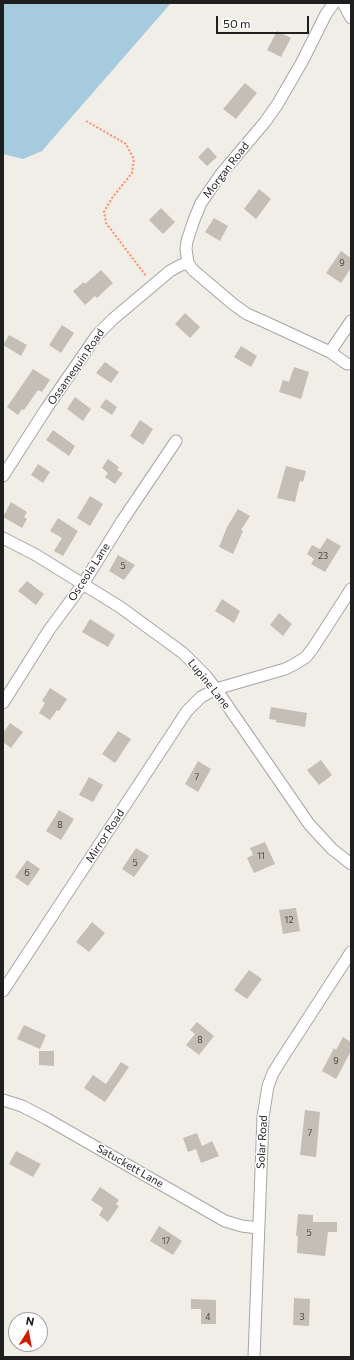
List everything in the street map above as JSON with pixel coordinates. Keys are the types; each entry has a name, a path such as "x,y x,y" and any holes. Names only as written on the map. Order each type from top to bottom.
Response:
{"street":[{"name":"Morgan Road","path":"188,263 186,249 187,241 201,203 221,174 265,122 277,105 302,62 326,14 334,3"},
{"path":"343,3 351,18"},
{"name":"Ossamequin Road","path":"3,476 46,409 97,335 113,319 176,267 188,263"},
{"path":"188,263 193,270 217,292 247,314 330,352 347,364"},
{"path":"330,352 351,322"},
{"name":"Osceola Lane","path":"3,703 49,630 83,584 122,521 176,442"},
{"name":"Lupine Lane","path":"3,538 36,555 137,618 183,653 206,676 216,689 309,824 332,849 351,864"},
{"name":"Mirror Road","path":"3,991 187,711 201,697 216,689 285,669 306,657 351,590"},
{"name":"Solar Road","path":"254,1357 263,1117 268,1086 273,1073 351,952"},
{"name":"Satuckett Lane","path":"3,1100 35,1112 225,1221 242,1226 258,1228"}],"path":[{"path":"86,121 126,144 134,159 132,173 112,198 104,212 106,223 138,267 154,285"}],"water":[{"path":"3,3 171,3 42,151 23,159 3,154"}],"building":[{"path":"277,31 291,38 281,57 267,50"},
{"path":"245,83 257,93 236,119 223,109"},
{"path":"208,147 217,157 207,166 198,157"},
{"path":"259,189 271,199 256,219 244,209"},
{"path":"161,208 175,222 163,234 149,220"},
{"path":"214,218 228,226 220,241 205,232"},
{"path":"341,251 351,258 351,268 341,283 326,273"},
{"path":"101,270 113,283 97,298 95,296 85,305 73,291 84,282 85,284"},
{"path":"185,313 200,327 190,338 175,324"},
{"path":"62,325 74,333 61,353 49,345"},
{"path":"9,335 27,345 21,356 3,345"},
{"path":"241,346 257,356 251,367 234,357"},
{"path":"105,362 119,372 111,383 96,373"},
{"path":"294,367 309,372 301,399 279,392 283,380 289,382"},
{"path":"33,369 50,380 42,392 38,390 24,410 22,409 18,415 7,407"},
{"path":"75,397 91,409 83,421 67,409"},
{"path":"106,399 117,407 112,415 100,407"},
{"path":"140,420 153,429 143,445 130,436"},
{"path":"53,430 75,446 69,456 46,440"},
{"path":"108,459 119,467 117,470 123,473 115,484 105,477 108,473 102,468"},
{"path":"38,464 50,472 43,483 31,475"},
{"path":"286,466 306,471 303,482 300,481 295,502 277,498"},
{"path":"90,496 103,504 90,526 77,518"},
{"path":"11,502 27,512 24,517 27,519 22,528 3,517"},
{"path":"238,509 250,516 241,530 243,531 233,554 219,547 227,527"},
{"path":"58,518 78,531 63,556 54,551 62,538 50,531"},
{"path":"327,538 341,546 325,572 311,564 314,559 307,554 312,545 320,549"},
{"path":"118,555 135,565 124,580 109,571"},
{"path":"27,581 44,594 36,605 18,591"},
{"path":"222,599 240,611 234,623 215,611"},
{"path":"279,613 292,624 283,636 270,625"},
{"path":"90,619 115,635 108,647 82,632"},
{"path":"50,688 67,699 59,711 57,710 50,720 39,713 45,703 42,701"},
{"path":"271,707 307,713 305,727 276,722 276,720 269,719"},
{"path":"10,723 23,732 11,748 3,742 3,733"},
{"path":"118,731 131,739 115,763 102,754"},
{"path":"321,760 332,775 319,785 307,770"},
{"path":"198,761 211,769 198,792 185,784"},
{"path":"89,777 103,785 93,802 79,795"},
{"path":"59,810 74,819 61,840 46,831"},
{"path":"265,842 275,864 254,873 247,858 253,855 250,848"},
{"path":"136,848 149,856 134,877 122,869"},
{"path":"27,860 40,869 28,886 15,877"},
{"path":"296,908 300,931 283,934 279,910"},
{"path":"92,922 105,933 89,952 76,942"},
{"path":"249,970 262,979 247,999 234,990"},
{"path":"197,1022 214,1036 199,1055 186,1045 195,1034 190,1030"},
{"path":"24,1025 46,1035 40,1049 17,1039"},
{"path":"343,1037 351,1042 351,1051 336,1079 322,1071 334,1048 336,1050"},
{"path":"39,1051 54,1051 54,1066 39,1065"},
{"path":"121,1062 129,1067 105,1102 84,1088 93,1075 106,1084"},
{"path":"305,1110 320,1112 316,1157 300,1155"},
{"path":"197,1133 202,1146 212,1141 219,1156 201,1163 196,1149 188,1152 183,1138"},
{"path":"16,1151 41,1164 33,1177 9,1164"},
{"path":"100,1187 119,1200 116,1204 119,1206 108,1222 99,1215 103,1208 91,1200"},
{"path":"298,1214 313,1215 313,1222 337,1222 337,1232 328,1232 325,1256 297,1253 298,1236 296,1236"},
{"path":"159,1226 182,1241 173,1255 150,1241"},
{"path":"294,1298 310,1299 309,1326 293,1325"},
{"path":"191,1299 216,1300 216,1324 201,1324 201,1309 191,1309"}]}
